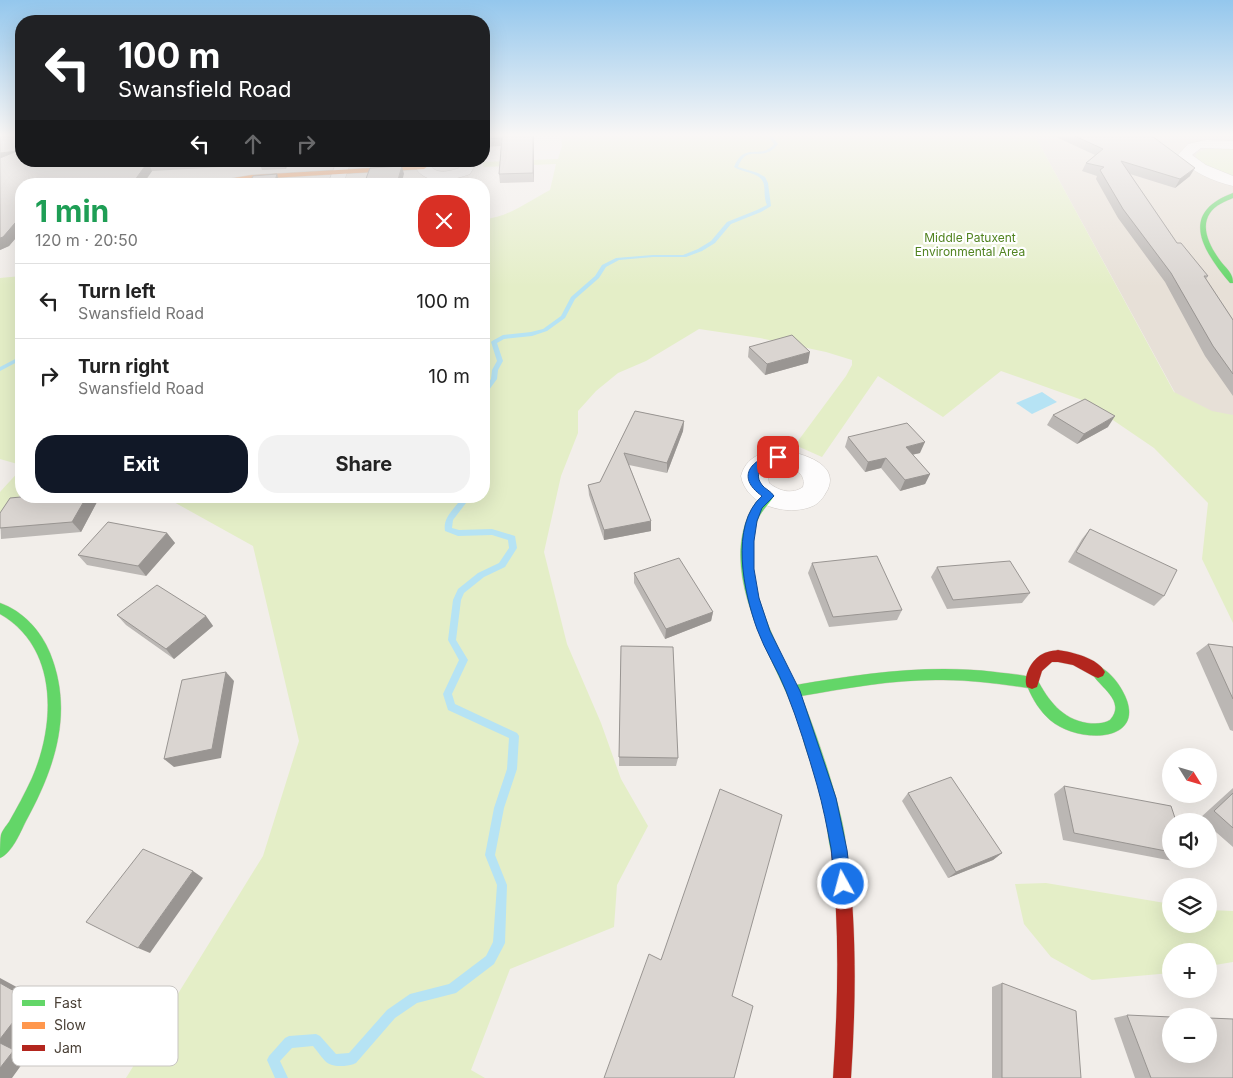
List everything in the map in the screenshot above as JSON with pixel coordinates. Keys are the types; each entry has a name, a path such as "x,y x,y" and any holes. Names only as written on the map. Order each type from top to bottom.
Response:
{"street":[{"path":"1233,195 1215,204 1208,212 1203,221 1202,233 1214,259 1233,281"},
{"path":"769,496 758,506 751,521 748,541 748,569 753,598 764,631 793,691 828,798 839,850 847,917 848,979 842,1078"},
{"path":"0,608 26,626 42,646 52,672 56,702 50,744 32,795 0,850"},
{"path":"1060,656 1076,659 1095,668 1108,680 1119,695 1122,709 1118,722 1106,730 1091,731 1073,727 1056,718 1039,701 1032,683 1033,671 1037,664 1048,658 1060,656"},
{"path":"793,691 883,676 942,674 1032,683"}],"shaded area":[{"path":"1062,186 1233,186 1233,416 1185,411"}],"green space":[{"name":"Middle Patuxent Environmental Area","path":"551,186 1062,186 1174,392 1212,411 1233,415 1233,623 1202,559 1208,503 1154,448 1085,401 1001,371 943,417 878,376 822,457 795,445 846,376 852,365 852,360 826,352 760,338 699,329 646,361 618,373 596,391 578,411 578,433 561,476 544,552 567,644 601,723 621,779 648,826 617,885 614,927 510,969 471,1070 485,1078 126,1078 133,1066 178,1066 178,994 263,856 299,741 253,546 176,503 490,503 490,218 501,216 550,190"},
{"path":"15,277 15,463 0,459 0,278"},
{"path":"15,476 15,501 0,518 0,492"},
{"path":"1046,883 1162,902 1162,933 1217,933 1217,910 1233,911 1233,962 1217,965 1217,943 1162,943 1162,974 1092,980 1051,957 1024,924 1015,884"}],"water":[{"path":"1042,392 1057,402 1032,414 1016,403"}],"building":[{"path":"0,186 15,186 15,223 0,238"},
{"path":"1110,186 1138,186 1177,243 1181,243 1208,276 1204,276 1233,320 1233,374 1213,346 1171,273 1123,209"},
{"path":"792,335 810,352 767,364 749,347"},
{"path":"1085,399 1115,416 1084,434 1053,415"},
{"path":"635,411 684,421 667,463 624,453 651,521 604,530 588,485 600,482"},
{"path":"907,423 925,442 906,447 930,474 905,480 886,458 868,462 848,437"},
{"path":"10,498 15,498 15,503 83,503 72,522 0,528 0,513"},
{"path":"108,522 167,533 138,566 78,555"},
{"path":"1090,529 1177,570 1164,596 1076,552"},
{"path":"877,556 902,610 833,617 812,563"},
{"path":"679,558 713,612 666,629 634,573"},
{"path":"1010,561 1030,593 953,600 937,567"},
{"path":"157,585 206,616 166,649 117,615"},
{"path":"1208,644 1233,647 1233,699"},
{"path":"621,646 673,647 678,758 619,757"},
{"path":"226,672 212,749 164,759 182,680"},
{"path":"951,777 1002,853 956,872 908,793"},
{"path":"1064,786 1171,806 1173,813 1162,813 1162,850 1074,833"},
{"path":"720,789 782,815 732,996 753,1006 734,1078 604,1078 649,954 661,960"},
{"path":"1233,793 1233,828 1214,811"},
{"path":"143,849 193,871 138,948 86,922"},
{"path":"0,983 12,990 12,1023 0,1039"},
{"path":"1002,983 1076,1011 1081,1078 1002,1078"},
{"path":"1127,1015 1162,1017 1162,1063 1217,1063 1217,1018 1233,1019 1233,1078 1151,1078"},
{"path":"0,1043 12,1049 12,1053 0,1068"}],"waterway":[{"path":"490,385 500,361 494,342 503,337 532,334 545,330 563,317 573,298 597,277 604,266 618,259 684,256 700,250 713,242 729,223 769,205 766,186"},
{"path":"0,369 15,361"},
{"path":"282,1078 273,1060 289,1042 316,1040 333,1060 352,1059 391,1014 414,998 452,989 490,960 499,943 502,885 490,855 499,808 512,769 514,736 451,707 447,694 464,660 452,640 457,600 461,591 481,575 502,565 513,548 512,538 492,532 458,533 448,529 449,519 462,503"}],"traffic: fast":[{"path":"1233,195 1209,209 1203,221 1205,240 1209,249 1233,281"},
{"path":"769,496 758,508 751,524 747,541 747,561 750,580 764,632 797,702 813,746 828,798 839,851"},
{"path":"0,608 24,624 41,647 51,672 55,698 54,725 48,752 39,778 28,804 0,850"},
{"path":"793,691 922,674 952,674 998,678 1032,683 1042,701 1055,716 1072,726 1082,729 1099,730 1113,727 1120,719 1122,712 1121,704 1114,689 1098,672"}],"traffic: jam":[{"path":"1032,683 1037,667 1043,660 1050,657 1067,657 1084,663 1098,672"},
{"path":"839,851 846,936 842,1078"}],"route":[{"path":"778,457 767,459 758,464 754,472 754,480 759,489 769,496 758,506 751,521 748,541 748,569 753,598 764,631 793,691 816,757 828,798 839,850 843,884"}]}
